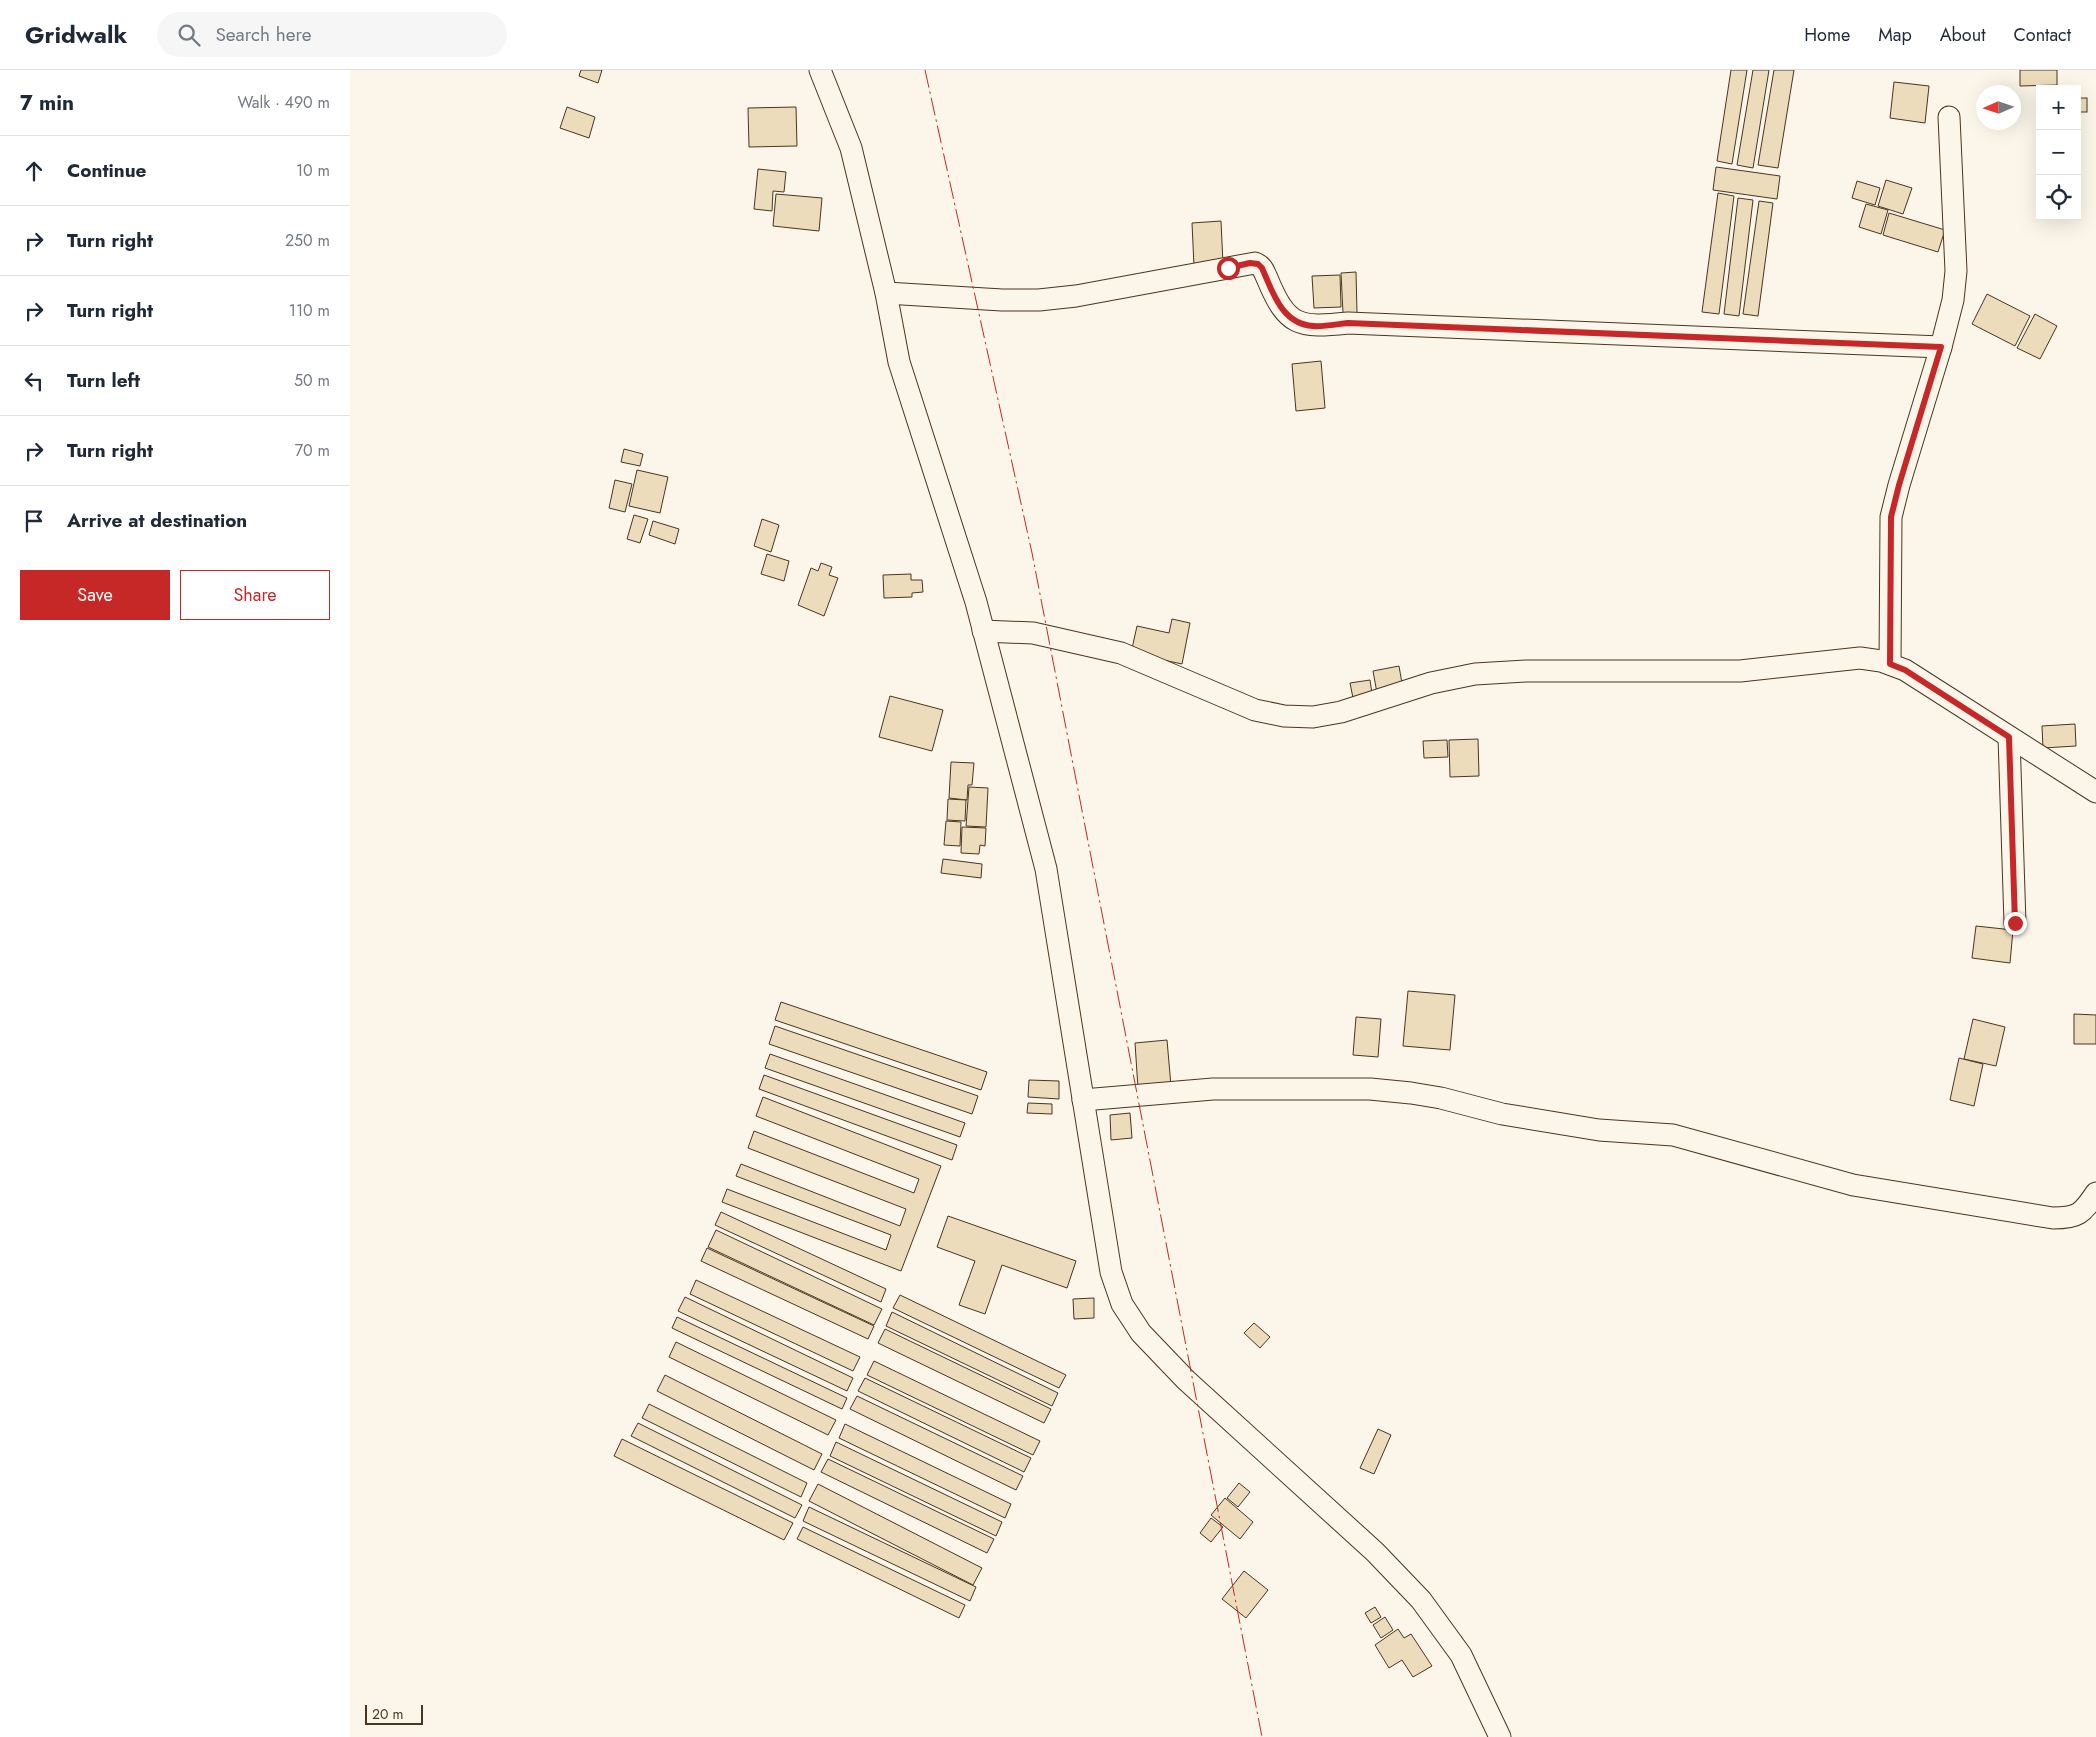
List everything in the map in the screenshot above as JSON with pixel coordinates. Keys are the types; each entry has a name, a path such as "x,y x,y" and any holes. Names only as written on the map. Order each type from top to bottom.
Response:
{"street":[{"path":"820,70 851,148 886,293 899,362 976,602 1046,869 1110,1272 1122,1304 1141,1332 1186,1380 1375,1552 1421,1600 1460,1655 1500,1737"},
{"path":"1890,664 1891,517 1953,300 1956,271 1950,117"},
{"path":"886,293 1002,300 1039,300 1076,296 1255,264 1262,268 1276,301 1284,311 1300,324 1314,326 1348,323 1941,347"},
{"path":"983,631 1034,633 1106,648 1255,710 1284,716 1313,717 1341,712 1431,683 1475,674 1526,671 1740,671 1860,658 1890,664 1905,670 2096,792"},
{"path":"2009,737 2015,923"},
{"path":"1083,1100 1213,1089 1370,1090 1411,1093 1440,1098 1502,1114 1599,1130 1673,1135 1853,1185 2053,1218 2071,1218 2078,1215 2086,1208 2096,1193"}],"building":[{"path":"581,70 602,70 598,83 579,76"},
{"path":"1731,70 1747,70 1732,164 1717,161"},
{"path":"1753,70 1769,70 1753,168 1737,165"},
{"path":"1774,70 1794,70 1778,168 1758,165"},
{"path":"2020,70 2057,70 2057,85 2020,85"},
{"path":"1894,82 1929,86 1925,123 1890,118"},
{"path":"2081,98 2087,98 2087,112 2081,112"},
{"path":"567,107 595,117 589,138 560,128"},
{"path":"796,107 797,146 749,147 748,108"},
{"path":"1716,167 1780,176 1777,199 1713,190"},
{"path":"758,169 786,172 784,192 773,191 772,211 754,209"},
{"path":"1886,180 1912,188 1903,214 1878,206"},
{"path":"1857,181 1880,188 1875,205 1852,198"},
{"path":"1718,193 1734,196 1719,314 1702,312"},
{"path":"776,194 822,198 819,231 773,226"},
{"path":"1738,198 1753,200 1739,316 1724,314"},
{"path":"1759,201 1773,203 1758,316 1743,314"},
{"path":"1866,204 1888,210 1881,234 1859,227"},
{"path":"1889,213 1945,230 1938,252 1883,235"},
{"path":"1221,221 1223,264 1194,266 1192,223"},
{"path":"1356,272 1357,313 1343,313 1341,273"},
{"path":"1340,275 1341,307 1314,308 1312,276"},
{"path":"1987,294 2030,316 2015,346 1972,324"},
{"path":"2035,314 2057,326 2040,359 2017,348"},
{"path":"1321,361 1325,408 1296,411 1292,364"},
{"path":"624,449 643,454 640,466 621,462"},
{"path":"637,470 668,477 660,513 629,506"},
{"path":"615,480 632,484 625,512 609,508"},
{"path":"634,515 648,519 640,543 627,539"},
{"path":"762,519 779,525 771,552 754,546"},
{"path":"653,521 679,529 675,544 649,535"},
{"path":"767,554 789,561 784,581 761,574"},
{"path":"821,563 832,567 829,575 838,578 824,616 798,605 811,568 818,571"},
{"path":"911,574 911,580 922,580 923,592 912,593 912,597 884,598 883,575"},
{"path":"1172,619 1190,623 1182,664 1131,653 1137,626 1169,633"},
{"path":"1399,666 1403,689 1377,693 1373,671"},
{"path":"1370,680 1373,700 1354,703 1350,683"},
{"path":"890,696 943,710 932,751 879,737"},
{"path":"2075,724 2076,746 2043,748 2042,726"},
{"path":"1478,739 1479,776 1450,777 1449,740"},
{"path":"1447,740 1448,757 1424,758 1423,741"},
{"path":"951,762 974,763 972,785 968,785 967,800 949,798"},
{"path":"969,787 988,788 986,827 966,826"},
{"path":"948,799 966,800 965,821 947,820"},
{"path":"946,821 961,822 960,846 944,845"},
{"path":"962,827 986,828 985,846 980,845 979,854 961,853"},
{"path":"943,859 982,864 981,878 941,873"},
{"path":"1976,926 2013,930 2010,963 1972,958"},
{"path":"1408,991 1455,995 1450,1050 1403,1046"},
{"path":"781,1002 987,1072 981,1090 775,1020"},
{"path":"2074,1014 2096,1015 2096,1044 2074,1044"},
{"path":"1356,1017 1381,1019 1378,1057 1353,1055"},
{"path":"1973,1019 2005,1027 1996,1066 1964,1059"},
{"path":"775,1026 978,1096 972,1114 769,1044"},
{"path":"1167,1040 1171,1086 1138,1088 1135,1043"},
{"path":"770,1054 965,1123 960,1137 765,1068"},
{"path":"1959,1058 1983,1064 1974,1106 1950,1100"},
{"path":"764,1075 957,1145 952,1160 759,1089"},
{"path":"1029,1080 1059,1081 1059,1099 1028,1097"},
{"path":"763,1097 941,1166 901,1271 722,1202 727,1189 886,1250 891,1235 736,1176 741,1164 900,1226 906,1209 748,1148 754,1131 914,1193 919,1179 756,1116"},
{"path":"1028,1103 1052,1104 1052,1114 1027,1113"},
{"path":"1130,1113 1132,1138 1111,1140 1110,1115"},
{"path":"721,1212 886,1289 881,1302 715,1225"},
{"path":"948,1216 1076,1261 1067,1288 1002,1265 985,1314 959,1305 975,1261 937,1247"},
{"path":"716,1230 882,1309 874,1325 708,1247"},
{"path":"707,1248 874,1326 868,1339 701,1261"},
{"path":"696,1280 860,1357 853,1371 690,1294"},
{"path":"900,1295 1066,1375 1059,1388 893,1308"},
{"path":"685,1297 853,1378 847,1391 678,1311"},
{"path":"1094,1298 1094,1318 1074,1319 1073,1299"},
{"path":"892,1312 1058,1393 1052,1406 886,1326"},
{"path":"677,1317 847,1398 842,1409 672,1328"},
{"path":"1254,1323 1270,1337 1260,1348 1244,1333"},
{"path":"885,1329 1051,1409 1044,1423 878,1343"},
{"path":"676,1342 836,1420 828,1435 669,1357"},
{"path":"874,1361 1040,1441 1033,1455 867,1375"},
{"path":"665,1375 822,1454 814,1470 657,1391"},
{"path":"865,1378 1031,1458 1024,1472 858,1391"},
{"path":"857,1396 1023,1476 1016,1490 850,1409"},
{"path":"649,1404 807,1483 801,1497 642,1418"},
{"path":"638,1423 802,1505 795,1518 631,1436"},
{"path":"845,1424 1011,1504 1005,1518 839,1438"},
{"path":"1378,1429 1391,1435 1374,1474 1360,1468"},
{"path":"622,1439 793,1523 784,1540 614,1456"},
{"path":"836,1442 1002,1522 996,1536 830,1456"},
{"path":"828,1459 994,1539 987,1553 821,1472"},
{"path":"1239,1483 1250,1492 1238,1507 1227,1498"},
{"path":"818,1484 982,1568 973,1585 809,1501"},
{"path":"1225,1498 1253,1522 1240,1539 1211,1515"},
{"path":"809,1507 976,1587 970,1601 803,1521"},
{"path":"1211,1518 1223,1527 1211,1542 1200,1533"},
{"path":"803,1527 965,1605 959,1618 797,1539"},
{"path":"1244,1571 1268,1590 1246,1618 1222,1599"},
{"path":"1375,1607 1381,1617 1371,1623 1365,1613"},
{"path":"1385,1617 1393,1630 1381,1638 1373,1625"},
{"path":"1398,1629 1404,1638 1411,1634 1432,1666 1413,1677 1402,1660 1389,1668 1375,1645"}],"power":[{"path":"925,70 1032,553 1262,1737"}],"route":[{"path":"1228,268 1250,263 1258,264 1262,268 1276,301 1284,311 1300,324 1314,326 1348,323 1941,347 1891,517 1890,664 1905,670 1981,717 2009,737 2015,923"}]}
